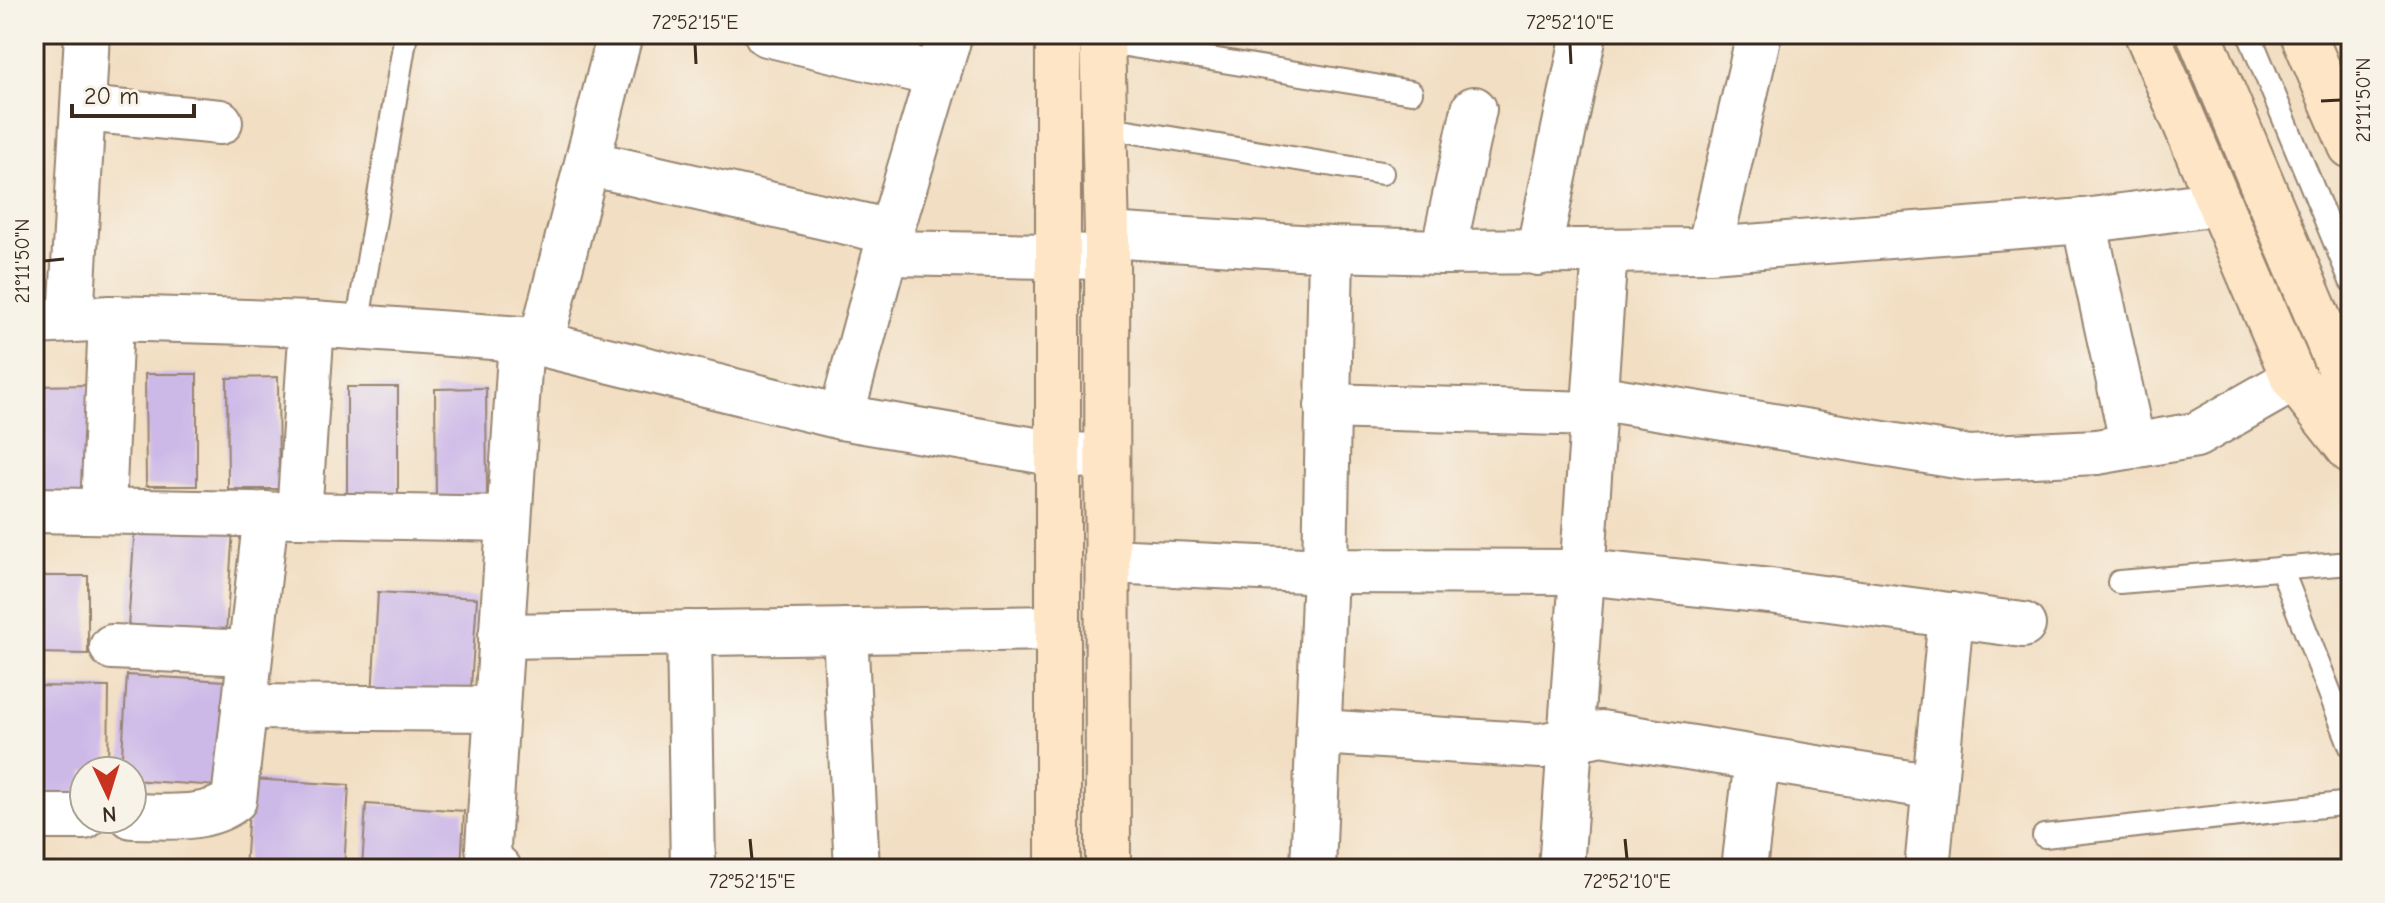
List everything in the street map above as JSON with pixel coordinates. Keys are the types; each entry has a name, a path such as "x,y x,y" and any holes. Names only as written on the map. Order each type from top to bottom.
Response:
{"street":[{"path":"87,34 72,320 103,511"},
{"path":"499,869 490,860 488,847 509,519 531,341 588,163 620,34"},
{"path":"767,34 938,75"},
{"path":"841,417 950,34"},
{"path":"1058,34 1058,869"},
{"path":"1538,253 1584,34"},
{"path":"1709,250 1759,34"},
{"path":"2147,34 2294,379 2351,451"},
{"path":"2199,34 2351,396"},
{"path":"2303,34 2351,146"},
{"path":"1102,37 1107,246 1108,869"},
{"path":"83,109 220,122"},
{"path":"1443,252 1474,109"},
{"path":"588,163 889,242 1058,256 1107,246 1538,253 1709,250 2084,221 2219,203"},
{"path":"2084,221 2133,446"},
{"path":"1313,869 1325,571 1331,249"},
{"path":"1561,869 1605,252"},
{"path":"72,320 312,324 531,341 841,417 1058,454 1107,457"},
{"path":"148,816 201,815 222,810 234,800 250,653 283,514 312,324"},
{"path":"1327,406 1594,406 1969,458 2097,452 2196,435 2294,379"},
{"path":"34,510 509,519"},
{"path":"1108,561 1325,571 1584,572 1770,591 2023,625"},
{"path":"1927,869 1951,615"},
{"path":"501,636 1058,628"},
{"path":"845,631 857,869"},
{"path":"689,633 693,869"},
{"path":"112,647 250,653"},
{"path":"244,707 497,709"},
{"path":"1319,732 1541,746 1601,733 1934,787"},
{"path":"1744,869 1757,759"},
{"path":"34,817 68,817"}],"lane":[{"path":"357,327 406,34"},
{"path":"2249,34 2351,281"},
{"path":"1102,37 1411,92"},
{"path":"1104,127 1382,173"},
{"path":"2119,582 2351,563"},
{"path":"2281,568 2351,747"},
{"path":"2044,836 2351,803"}],"building":[{"path":"145,374 197,374 197,486 146,486"},
{"path":"278,377 279,489 228,489 227,378"},
{"path":"89,385 89,497 38,497 38,386"},
{"path":"347,387 398,387 398,498 347,498"},
{"path":"486,388 487,500 436,500 435,389"},
{"path":"135,524 233,529 226,634 128,628"},
{"path":"34,576 88,576 88,654 34,653"},
{"path":"378,592 477,598 470,702 372,696"},
{"path":"127,675 225,681 218,786 148,781 148,755 122,755"},
{"path":"34,686 109,687 108,755 68,755 68,802 34,802"},
{"path":"251,779 349,785 344,869 245,869"},
{"path":"366,804 464,811 461,869 362,869"}]}
